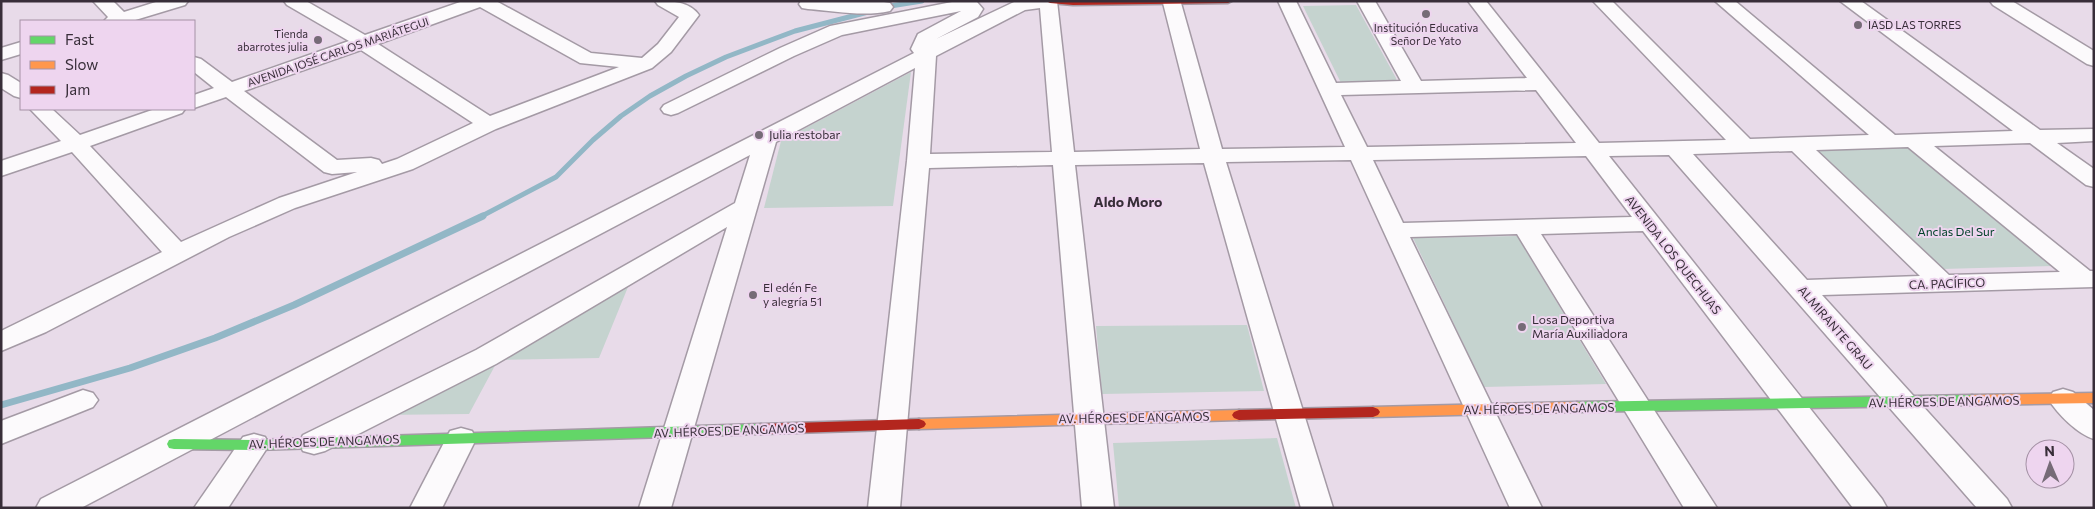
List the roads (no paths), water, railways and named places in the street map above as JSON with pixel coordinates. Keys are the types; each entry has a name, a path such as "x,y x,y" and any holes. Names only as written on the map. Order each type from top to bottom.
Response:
{"street":[{"path":"102,1 117,20"},
{"path":"121,20 179,1"},
{"path":"293,1 359,39 488,124"},
{"name":"AVENIDA JOSÉ CARLOS MARIÁTEGUI","path":"195,101 225,86 359,39 456,1"},
{"path":"482,1 587,58 645,64"},
{"name":"AVENIDA JOSÉ CARLOS MARIÁTEGUI","path":"359,39 482,1"},
{"path":"1,342 177,254 287,203 405,164 488,124 645,64 670,42 690,14 664,1"},
{"path":"1048,1 1098,508"},
{"path":"52,508 926,55 931,48 1020,6 1048,1 1073,4 1228,1"},
{"path":"1287,1 1526,508"},
{"path":"1366,1 1414,87"},
{"name":"AVENIDA LOS QUECHUAS","path":"1478,1 1590,149 1871,508"},
{"path":"1602,1 1743,145"},
{"path":"1724,1 1888,142"},
{"path":"1849,1 2094,180"},
{"path":"1999,1 2094,60"},
{"path":"1172,2 1213,157 1317,508"},
{"path":"808,4 862,8 883,4 916,14"},
{"path":"671,109 787,52 837,30 960,6 971,6 974,9 972,13 942,27 925,38 921,49 926,55 918,161 884,508"},
{"path":"1,54 20,48"},
{"path":"195,63 332,167 405,164"},
{"path":"1,78 20,91"},
{"path":"1328,88 1541,84"},
{"name":"AVENIDA JOSÉ CARLOS MARIÁTEGUI","path":"195,92 225,86"},
{"path":"41,110 71,139 177,254"},
{"path":"1,169 143,110"},
{"path":"1,158 172,110"},
{"path":"918,161 1675,148 2094,135"},
{"path":"655,508 767,136"},
{"path":"1914,141 2089,279"},
{"path":"1797,144 1942,284"},
{"name":"ALMIRANTE GRAU","path":"1675,148 1996,508"},
{"path":"314,443 486,357 745,207"},
{"path":"1395,230 1650,224"},
{"path":"1524,227 1701,508"},
{"name":"CA. PACÍFICO","path":"1800,288 2089,279"},
{"name":"AV. HÉROES DE ANGAMOS","path":"174,444 314,443 1479,409 1902,403 2094,398"},
{"path":"1,433 83,400"},
{"path":"2063,400 2094,428"},
{"path":"426,508 461,439"},
{"path":"210,508 254,444"}],"waterway":[{"path":"884,7 922,1"},
{"path":"480,217 556,177 593,140 621,116 650,96 686,76 726,57 795,31 872,11"},
{"path":"1,405 130,368 215,338 294,305 483,216"}],"place":[{"name":"Institución Educativa Señor De Yato","path":"1426,14"},
{"name":"IASD LAS TORRES","path":"1858,25"},
{"name":"Tienda abarrotes julia","path":"318,40"},
{"name":"Julia restobar","path":"759,135"},
{"name":"El edén Fe y alegría 51","path":"753,295"},
{"name":"Losa Deportiva María Auxiliadora","path":"1522,327"}],"district":[{"name":"Aldo Moro","path":"1128,202"}],"park label":[{"name":"Anclas Del Sur","path":"1956,232"}]}
